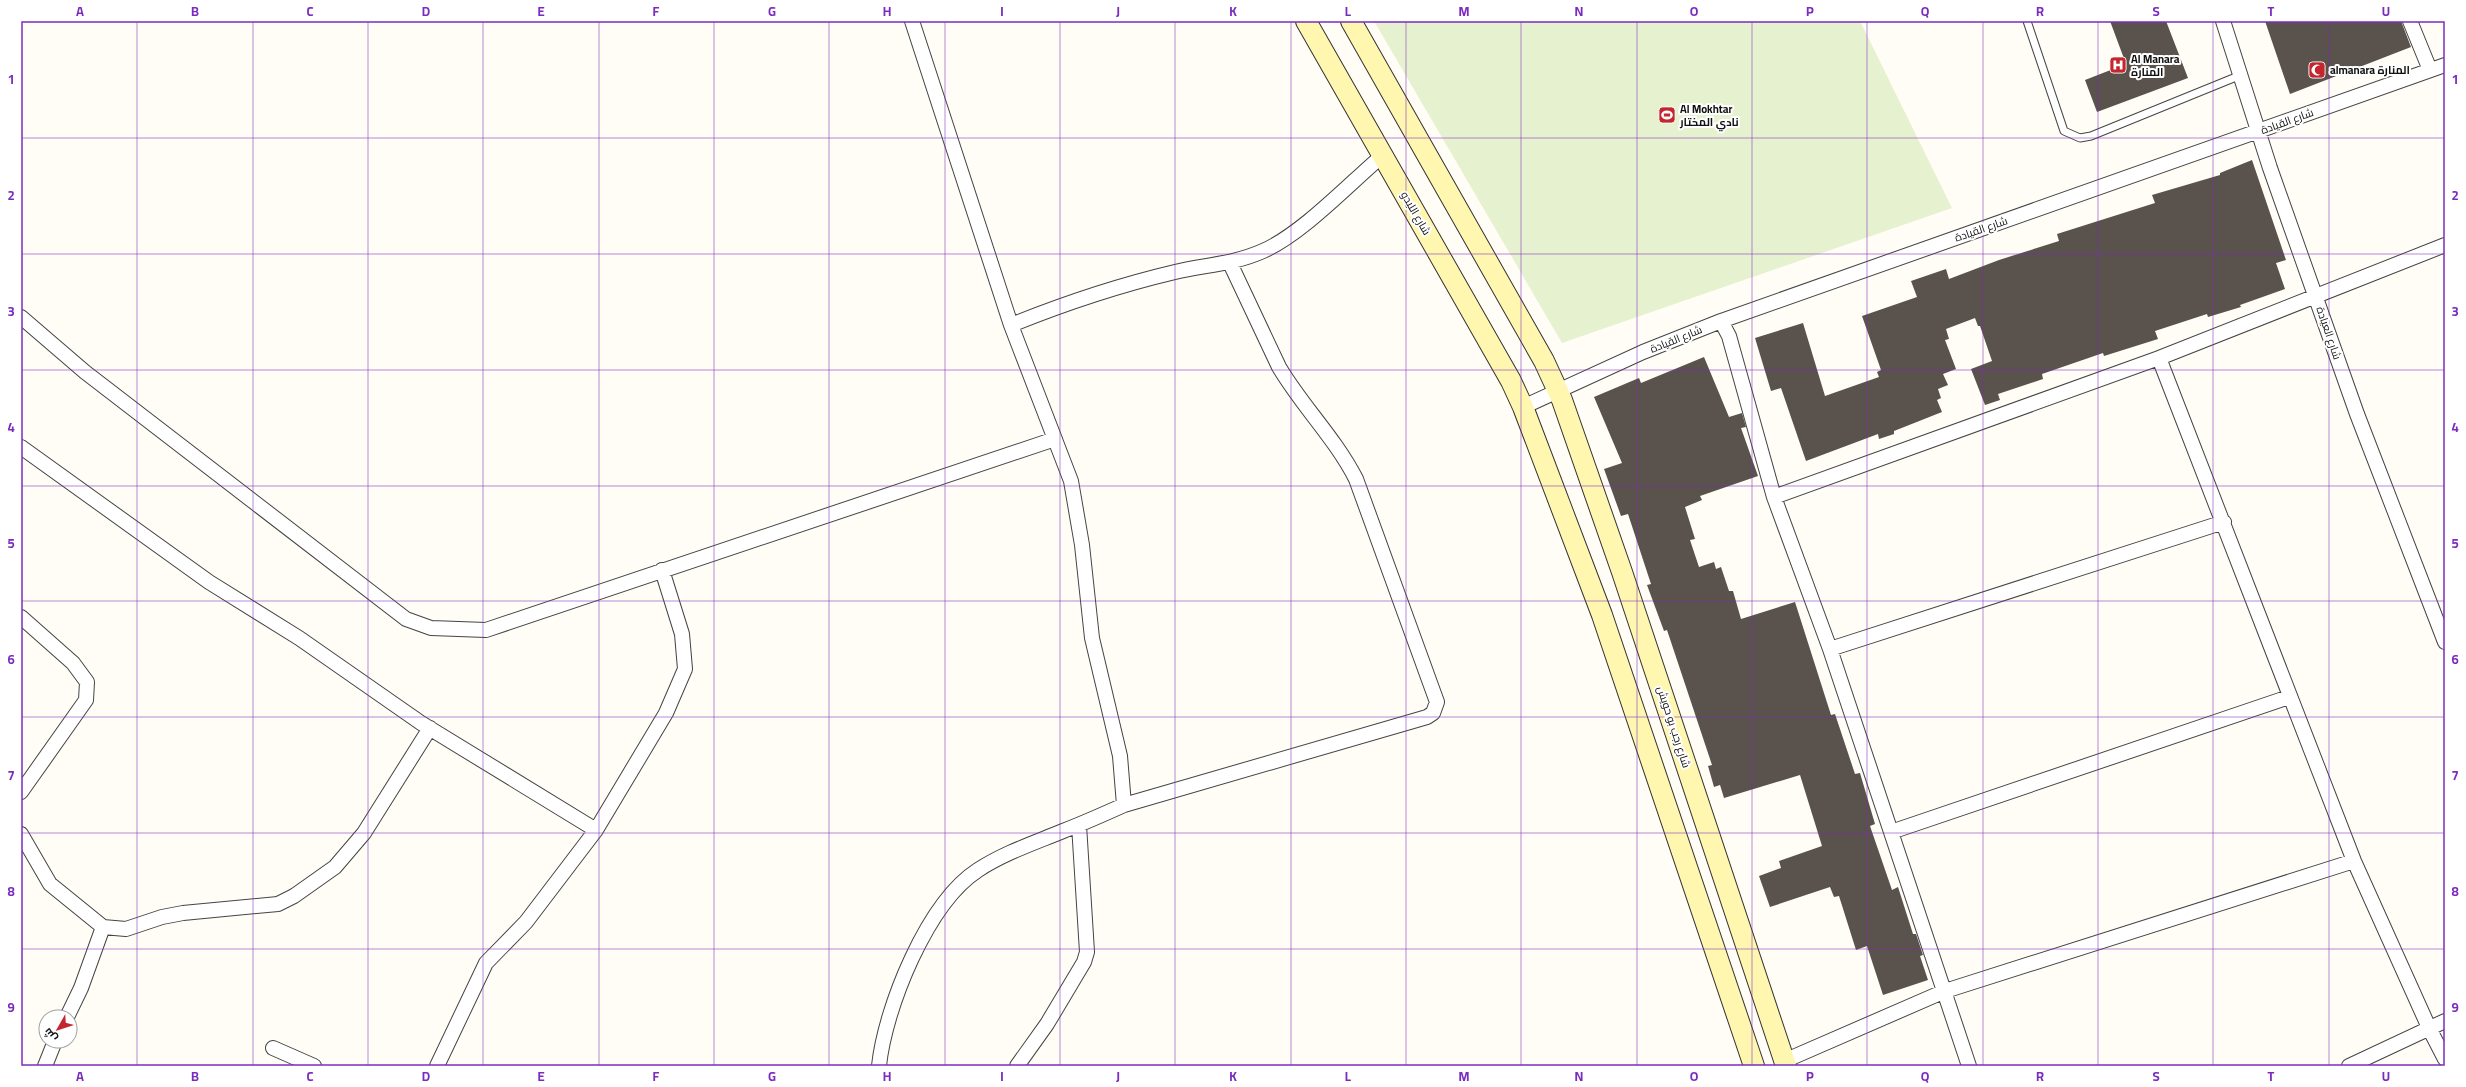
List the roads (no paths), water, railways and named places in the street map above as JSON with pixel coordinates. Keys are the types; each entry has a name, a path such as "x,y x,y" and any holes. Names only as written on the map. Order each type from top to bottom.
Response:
{"main road":[{"name":"شارع الليدو","path":"1306,21 1511,381 1523,407"},
{"path":"1351,21 1544,361 1556,390"},
{"name":"شارع رجب بو حويش","path":"1556,390 1622,572 1785,1064"},
{"path":"1523,407 1602,615 1754,1066"}],"street":[{"path":"912,21 1012,325 1071,481 1082,545 1092,638 1120,756 1124,805"},
{"name":"شارع العيادة","path":"2223,21 2270,168 2357,414 2445,642"},
{"path":"2410,21 2430,70"},
{"name":"شارع القيادة","path":"1523,407 1556,390 1721,321 2445,65"},
{"path":"1012,325 1106,292 1176,272 1230,263 1264,251 1297,230 1383,155"},
{"path":"1774,497 2159,358 2445,245"},
{"path":"882,1062 885,1027 913,956 939,911 954,892 976,870 1000,858 1124,805 1427,717 1433,713 1437,702 1356,479 1346,459 1288,382 1279,367 1230,263"},
{"path":"21,317 85,372 406,619 431,628 486,630 1055,439"},
{"path":"1721,321 1729,336 1774,497 1830,649 1969,1066"},
{"path":"2159,358 2224,522 2289,697 2354,861 2430,1030 2445,1059"},
{"path":"21,447 209,582 299,638 430,728 596,830"},
{"path":"1830,649 2224,522"},
{"path":"436,1066 486,963 526,922 596,830 666,713 685,669 682,634 662,570"},
{"path":"21,617 73,663 87,682 86,700 21,792"},
{"path":"1891,832 2289,697"},
{"path":"21,834 50,884 104,927 126,929 162,917 224,908 278,904 294,896 335,867 364,833 430,728"},
{"path":"1017,1066 1047,1024 1084,962 1087,952 1079,825"},
{"path":"1785,1064 1945,991 2354,861"},
{"path":"71,1009 81,988 104,927"},
{"path":"2349,1066 2430,1030 2445,1021"},
{"path":"273,1048 314,1066"},
{"path":"45,1066 52,1049"}],"lane":[{"path":"2027,21 2064,131 2080,138 2091,136 2241,75"}],"place":[{"name":"Al Manara المنارة","path":"2118,65"},
{"name":"almanara المنارة","path":"2317,70"},
{"name":"Al Mokhtar نادي المختار","path":"1667,115"}]}
